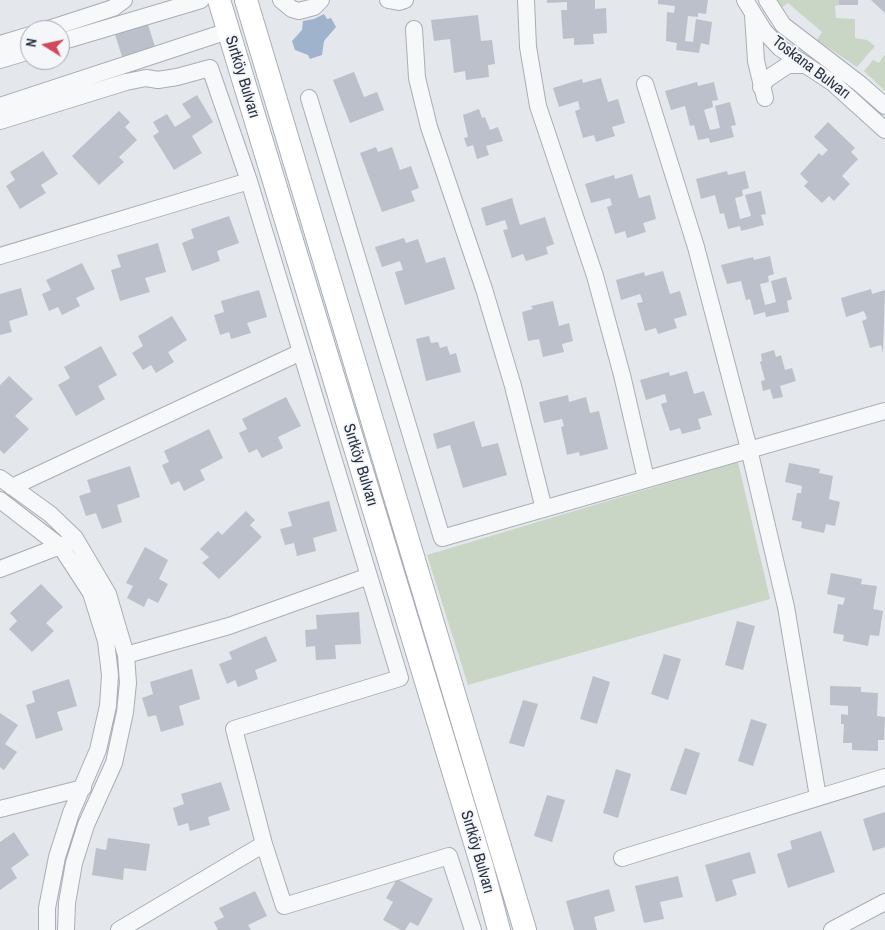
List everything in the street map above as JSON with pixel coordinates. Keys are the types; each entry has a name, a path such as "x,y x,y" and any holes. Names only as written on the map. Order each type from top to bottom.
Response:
{"main road":[{"name":"Sırtköy Bulvarı","path":"219,0 451,763 499,930"},
{"name":"Sırtköy Bulvarı","path":"251,7 316,233 525,930"},
{"path":"228,30 251,7"},
{"path":"292,242 316,233"},
{"path":"451,763 473,756"}],"street":[{"path":"70,22 114,8 124,0"},
{"path":"70,39 201,0"},
{"path":"281,0 292,9 299,11 314,7 321,0"},
{"path":"388,0 399,2 406,0"},
{"path":"526,0 528,47 538,106 595,276 622,375 646,479"},
{"name":"Toskana Bulvarı","path":"745,0 753,16 780,48 833,83 885,130"},
{"name":"Toskana Bulvarı","path":"767,0 783,26 860,84 885,106"},
{"path":"753,16 756,61 763,92 772,75 788,65 805,65"},
{"path":"414,29 418,78 429,126 484,290 513,386 544,509"},
{"path":"0,106 228,30"},
{"path":"0,44 20,38"},
{"path":"0,60 20,54"},
{"path":"0,121 126,82 146,78 158,80 177,77 210,68 249,182 400,678 234,729 264,844 284,906 449,856 474,930"},
{"path":"645,84 696,247 749,449 786,607 818,797"},
{"path":"309,98 442,538 885,411"},
{"path":"0,256 249,182"},
{"path":"6,482 301,352"},
{"path":"6,482 50,514 75,538 108,594 126,655 128,683 125,712 116,755 86,825 74,863 67,903 66,930"},
{"path":"0,500 61,547 91,593 106,641 110,675 108,706 98,750 71,813 57,857 47,908 47,930"},
{"path":"0,569 61,547 75,538"},
{"path":"126,655 229,626 369,576"},
{"path":"622,858 885,777"},
{"path":"0,809 83,788"},
{"path":"119,930 264,844"},
{"path":"832,930 885,902"}],"green space":[{"path":"773,0 839,0 839,5 835,6 836,18 855,19 855,38 867,40 875,46 857,67 817,40 822,32 788,3 780,9"},
{"path":"884,55 885,91 864,71 873,60 879,63"},
{"path":"738,462 770,599 468,685 427,555"}],"water":[{"path":"324,14 327,19 331,18 336,27 324,41 322,55 310,59 308,55 295,50 292,41 302,30 303,21 314,19"}],"building":[{"path":"547,0 595,0 595,9 606,8 607,33 593,34 594,44 574,45 574,38 563,39 561,10 567,10 567,2 547,3"},
{"path":"658,0 708,0 706,14 698,13 698,17 688,16 685,41 693,42 696,19 712,22 709,45 701,43 699,53 676,50 677,43 666,41 667,12 674,13 675,6 658,4"},
{"path":"839,0 858,0 858,5 839,5"},
{"path":"871,0 885,0 885,13"},
{"path":"144,12 158,56 125,66 111,22"},
{"path":"478,15 481,41 492,40 495,64 488,65 489,77 466,80 465,71 454,73 450,39 434,41 431,20"},
{"path":"354,72 364,97 377,92 384,110 350,123 333,80"},
{"path":"601,78 608,102 618,99 625,123 612,127 615,136 596,142 594,135 583,138 575,111 580,109 578,101 559,107 553,88 582,79 583,83"},
{"path":"697,82 698,86 714,82 718,100 712,101 713,107 704,110 710,130 720,128 715,106 730,102 736,125 731,126 734,137 710,143 709,138 698,140 694,125 690,126 685,106 671,110 665,91"},
{"path":"197,95 213,122 192,136 202,153 174,170 153,136 159,132 153,122 167,114 175,127 191,117 182,104"},
{"path":"479,109 482,118 485,117 490,130 498,127 503,141 486,146 489,155 477,159 473,145 467,147 464,138 468,137 463,115"},
{"path":"119,111 130,122 125,127 137,140 119,157 124,162 99,185 72,156"},
{"path":"828,122 855,148 851,152 858,159 842,176 850,184 834,201 829,196 822,203 804,186 808,182 800,174 819,153 822,156 828,150 814,137"},
{"path":"376,147 378,152 392,147 400,170 411,166 419,188 411,191 415,201 382,212 360,153"},
{"path":"43,151 58,174 41,185 46,193 20,209 6,186 15,180 10,172"},
{"path":"727,171 728,175 745,171 749,188 742,190 743,196 735,198 740,219 751,216 745,195 761,191 766,214 761,215 764,225 741,231 740,226 728,229 724,213 720,214 715,195 701,199 696,179"},
{"path":"632,174 639,198 650,195 656,219 643,223 646,232 627,238 625,231 615,234 607,207 612,205 610,198 591,203 585,184 614,175 615,179"},
{"path":"512,198 520,225 545,217 554,244 546,247 548,254 526,261 523,254 512,258 503,230 508,229 505,220 486,226 481,208"},
{"path":"229,216 239,243 217,251 220,261 192,271 182,243 194,238 191,229"},
{"path":"404,238 406,243 418,239 426,263 445,257 455,289 405,305 395,272 403,270 400,261 382,267 375,247"},
{"path":"158,243 166,272 145,278 150,292 120,301 111,270 121,267 117,255"},
{"path":"770,256 774,274 768,276 769,282 760,284 765,305 776,302 771,281 786,277 792,299 787,301 789,312 766,317 765,312 754,315 750,299 746,300 741,281 727,284 721,265 753,257 754,260"},
{"path":"82,263 95,289 76,298 80,306 62,315 58,307 49,311 42,294 51,290 46,280"},
{"path":"663,271 670,294 680,291 687,315 674,319 677,328 658,334 656,328 645,331 637,303 643,302 640,294 621,300 616,280 644,272 645,276"},
{"path":"21,288 28,315 9,321 12,332 0,335 0,294"},
{"path":"871,289 872,294 885,290 883,353 881,345 870,348 862,321 867,319 864,311 846,317 841,298"},
{"path":"259,290 267,317 247,323 251,333 231,339 229,332 220,335 214,315 224,312 221,301"},
{"path":"553,301 559,326 569,323 573,341 562,344 564,352 543,357 539,339 528,341 522,312 533,309 531,306"},
{"path":"172,316 187,340 168,352 174,362 156,373 151,365 143,370 132,353 143,346 138,336"},
{"path":"429,336 431,343 438,342 440,348 447,346 450,355 456,353 461,372 426,381 416,339"},
{"path":"101,346 117,375 98,386 105,399 76,416 58,385 70,378 64,367"},
{"path":"774,350 776,357 781,355 785,370 792,368 796,381 780,386 783,397 773,399 770,389 763,391 761,381 765,380 760,362 762,361 761,354"},
{"path":"687,371 694,394 704,391 712,415 698,419 701,429 682,434 680,428 670,431 661,404 667,402 665,394 646,400 640,380 669,372 670,376"},
{"path":"9,376 33,399 15,416 29,429 4,454 0,450 0,385"},
{"path":"568,395 569,402 586,397 590,413 599,411 608,449 580,456 579,452 567,455 561,427 564,426 562,419 544,423 539,402"},
{"path":"286,397 301,426 278,437 283,448 262,458 257,449 249,453 239,433 247,429 242,419"},
{"path":"474,421 482,447 498,443 507,475 463,488 450,445 437,449 433,434"},
{"path":"209,429 223,458 200,470 205,480 184,491 179,481 171,485 162,465 169,462 164,451"},
{"path":"789,463 820,469 819,473 833,476 829,499 840,502 835,526 826,524 824,533 801,528 802,522 792,520 797,493 801,493 802,486 785,482"},
{"path":"130,466 140,497 117,505 122,522 102,529 96,513 86,516 79,496 91,492 87,480"},
{"path":"329,501 337,531 313,538 316,551 297,556 294,543 285,545 280,529 292,526 288,512"},
{"path":"246,511 255,520 250,525 262,537 219,579 202,563 209,557 200,549 218,531 222,535"},
{"path":"145,547 168,560 159,579 168,584 158,603 148,598 144,607 127,598 133,586 126,583"},
{"path":"831,573 862,579 861,584 877,586 873,609 883,611 879,636 870,635 868,646 843,641 844,635 833,633 838,604 843,605 845,598 827,594"},
{"path":"41,584 63,607 46,623 54,631 32,652 9,629 17,621 10,613"},
{"path":"359,612 361,644 335,645 336,659 316,660 315,646 306,647 305,630 317,629 316,615"},
{"path":"737,621 755,626 743,670 725,665"},
{"path":"266,636 277,661 255,670 258,679 238,687 235,680 227,684 219,664 232,659 229,652"},
{"path":"664,654 681,659 668,700 651,694"},
{"path":"192,669 200,699 179,706 184,725 161,732 156,715 148,717 142,698 153,694 150,682"},
{"path":"593,676 610,682 597,724 580,719"},
{"path":"69,679 77,706 57,712 63,730 36,739 26,705 35,702 32,691"},
{"path":"830,686 861,687 861,692 878,693 877,716 885,717 884,740 878,740 878,751 852,750 852,743 843,743 844,724 841,724 841,714 848,715 848,706 830,705"},
{"path":"523,700 538,704 524,747 509,743"},
{"path":"0,713 18,725 5,744 17,752 4,770 0,767"},
{"path":"751,719 767,724 753,766 738,761"},
{"path":"685,748 700,753 686,795 670,790"},
{"path":"616,769 631,774 618,818 603,813"},
{"path":"221,782 230,810 208,817 210,825 190,831 188,823 178,826 173,808 184,804 181,794"},
{"path":"547,795 565,800 552,842 534,836"},
{"path":"885,812 885,847 873,851 863,819"},
{"path":"821,831 835,872 788,888 777,854 792,849 790,841"},
{"path":"14,832 29,855 11,868 17,878 0,890 0,842"},
{"path":"108,838 150,844 146,871 124,868 123,880 92,875 96,848 106,850"},
{"path":"750,852 756,873 732,880 737,895 716,902 705,865"},
{"path":"678,876 683,897 660,902 664,919 644,923 635,886"},
{"path":"397,879 433,899 418,926 410,922 405,930 401,930 383,920 393,902 386,898"},
{"path":"609,889 615,911 594,917 597,930 574,930 566,901"},
{"path":"255,891 267,916 248,925 251,930 218,930 214,922 224,917 219,908"}]}
